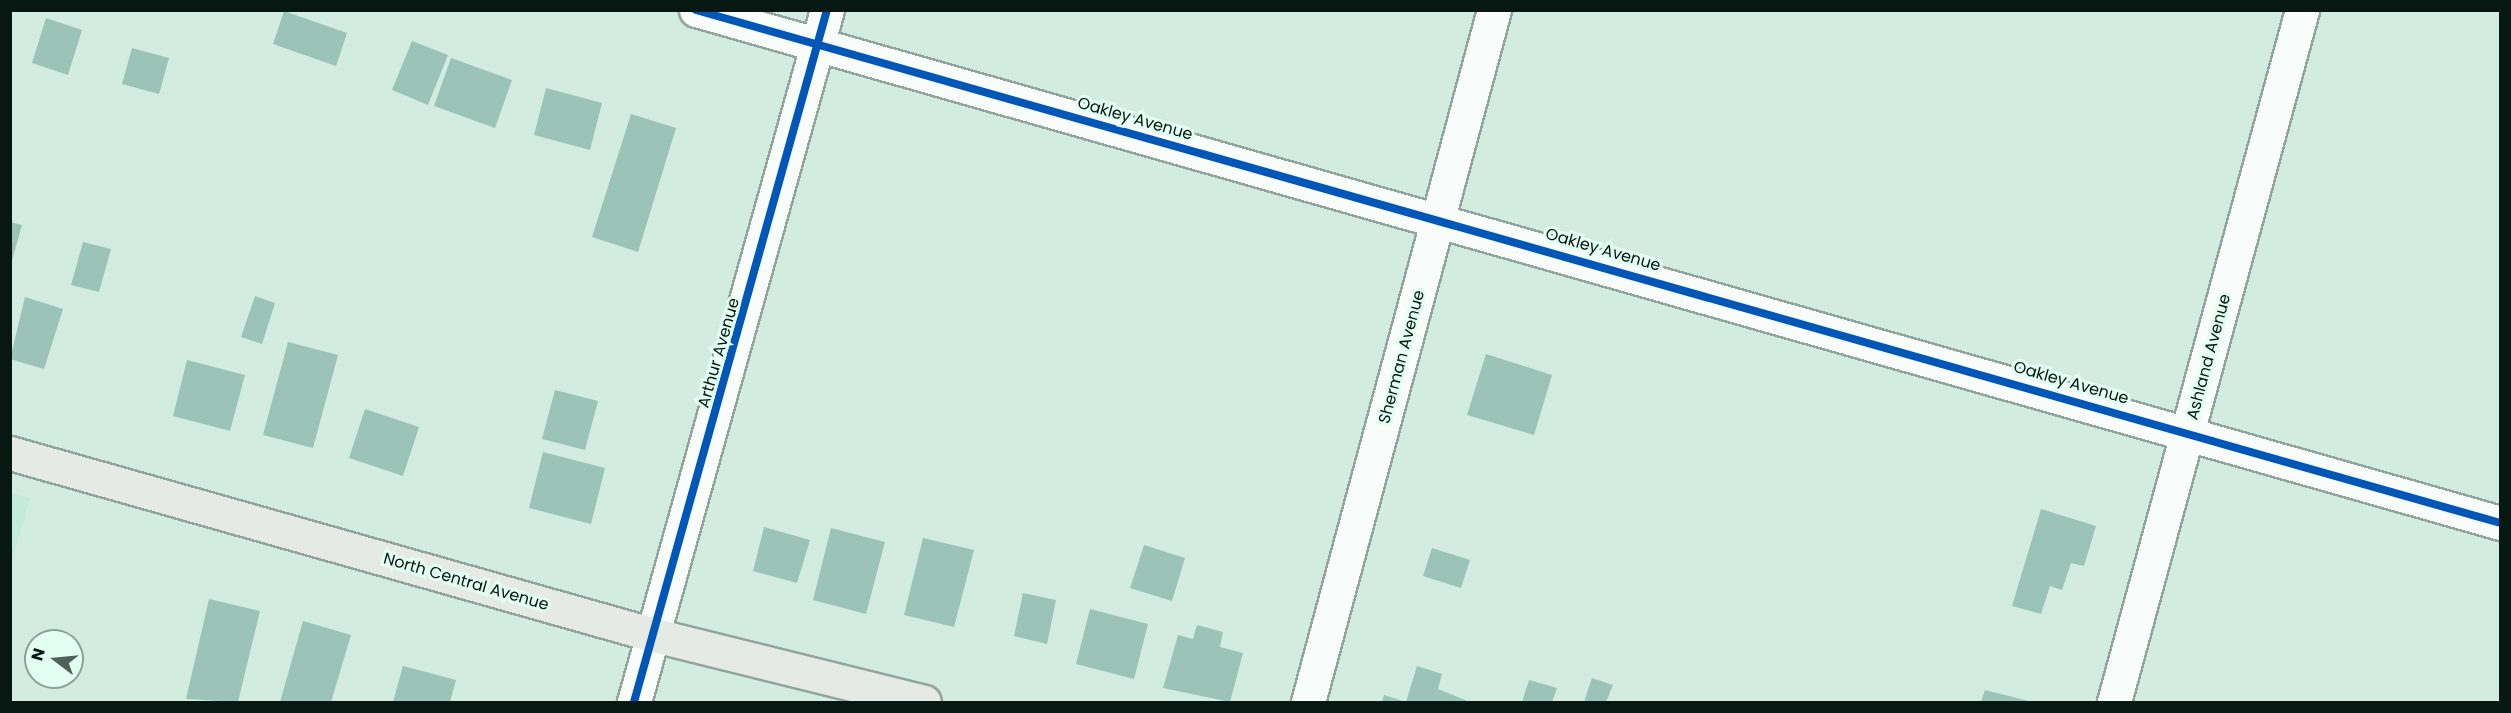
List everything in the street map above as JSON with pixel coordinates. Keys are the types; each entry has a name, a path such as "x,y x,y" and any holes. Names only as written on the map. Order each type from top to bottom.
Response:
{"main road":[{"name":"North Central Avenue","path":"10,453 654,635 924,702"}],"street":[{"name":"Oakley Avenue","path":"696,10 1440,218 2189,431 2500,523"},
{"name":"Arthur Avenue","path":"634,702 827,10"},
{"name":"Sherman Avenue","path":"1308,702 1440,218 1494,10"},
{"name":"Ashland Avenue","path":"2114,702 2302,10"}],"shaded area":[{"path":"10,493 30,498 11,565"}],"building":[{"path":"284,11 347,33 336,66 273,44"},
{"path":"46,18 82,30 68,75 32,63"},
{"path":"412,41 448,55 428,105 392,90"},
{"path":"132,48 169,58 159,94 122,84"},
{"path":"451,58 512,80 495,128 434,106"},
{"path":"546,88 602,103 590,150 534,135"},
{"path":"631,114 676,128 638,252 592,237"},
{"path":"10,222 22,225 11,264 10,264"},
{"path":"83,242 111,249 99,292 71,285"},
{"path":"255,296 275,303 262,344 241,337"},
{"path":"25,297 63,309 44,369 10,359"},
{"path":"288,342 338,355 313,448 263,435"},
{"path":"1486,354 1552,375 1534,435 1467,415"},
{"path":"187,360 245,375 230,431 173,416"},
{"path":"555,390 598,401 585,450 542,439"},
{"path":"365,409 419,427 403,476 349,458"},
{"path":"543,452 605,468 591,524 529,508"},
{"path":"2041,509 2096,526 2084,566 2071,563 2062,590 2050,586 2041,614 2012,606"},
{"path":"764,527 810,540 797,583 753,571"},
{"path":"831,528 885,542 866,614 813,600"},
{"path":"923,538 974,550 954,627 904,615"},
{"path":"1144,545 1185,558 1172,601 1130,588"},
{"path":"1432,548 1470,560 1461,588 1423,576"},
{"path":"1023,593 1056,600 1047,644 1014,636"},
{"path":"209,599 260,611 238,702 186,699"},
{"path":"1090,609 1148,624 1134,679 1076,664"},
{"path":"303,621 351,635 331,702 280,702"},
{"path":"1197,625 1223,632 1220,647 1243,653 1230,702 1163,688 1178,635 1193,639"},
{"path":"403,666 456,680 450,702 393,702"},
{"path":"1417,666 1442,674 1438,689 1470,702 1406,702"},
{"path":"1592,678 1613,685 1606,702 1584,702"},
{"path":"1529,680 1557,688 1552,702 1522,702"},
{"path":"1985,690 2033,702 1981,702"},
{"path":"1384,695 1406,702 1382,702"}],"cycle path":[{"path":"696,10 2500,523"},
{"path":"634,702 827,10"}]}
